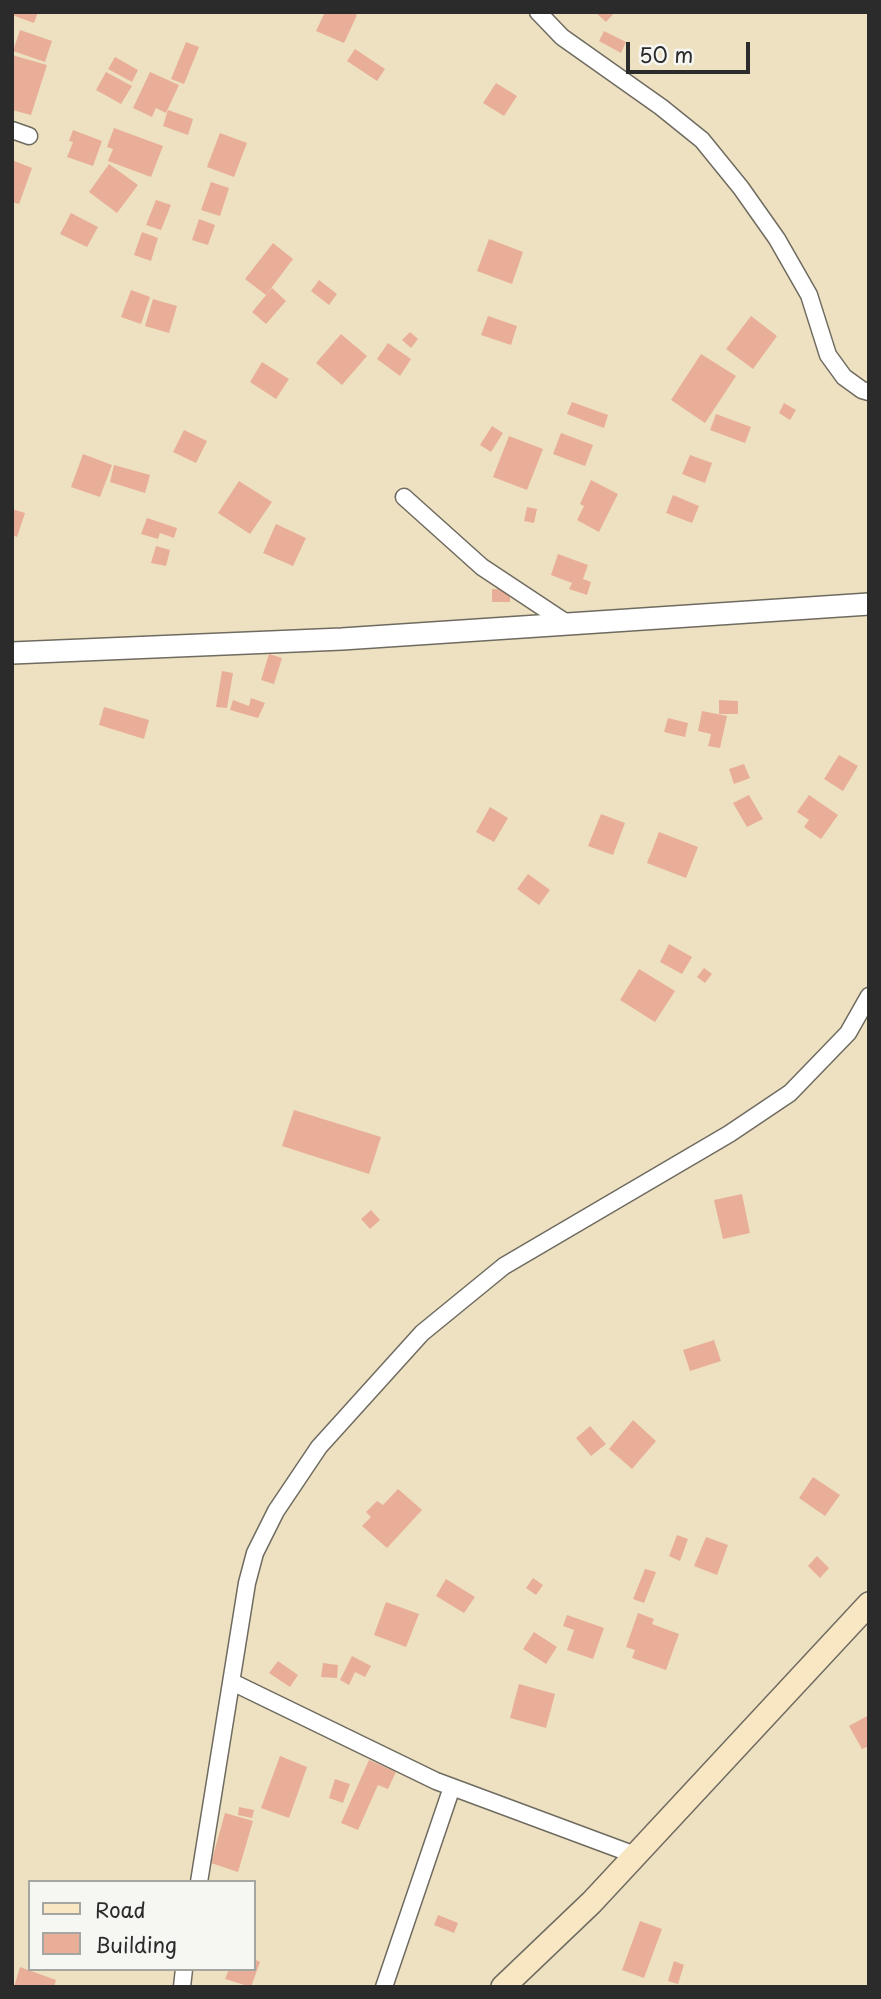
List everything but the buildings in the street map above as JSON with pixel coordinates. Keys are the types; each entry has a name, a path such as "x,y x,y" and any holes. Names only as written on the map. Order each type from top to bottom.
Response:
{"main road":[{"path":"503,1987 592,1902 869,1604"}],"street":[{"path":"538,12 562,37 661,107 702,140 741,188 777,239 809,295 828,355 844,377 869,392"},
{"path":"12,130 29,136"},
{"path":"404,498 482,567 568,624"},
{"path":"12,653 342,639 869,604"},
{"path":"199,1880 247,1583 255,1553 276,1511 319,1447 422,1334 505,1266 729,1134 790,1093 848,1033 869,996"},
{"path":"232,1682 452,1787 635,1855"},
{"path":"384,1987 452,1787"}]}
